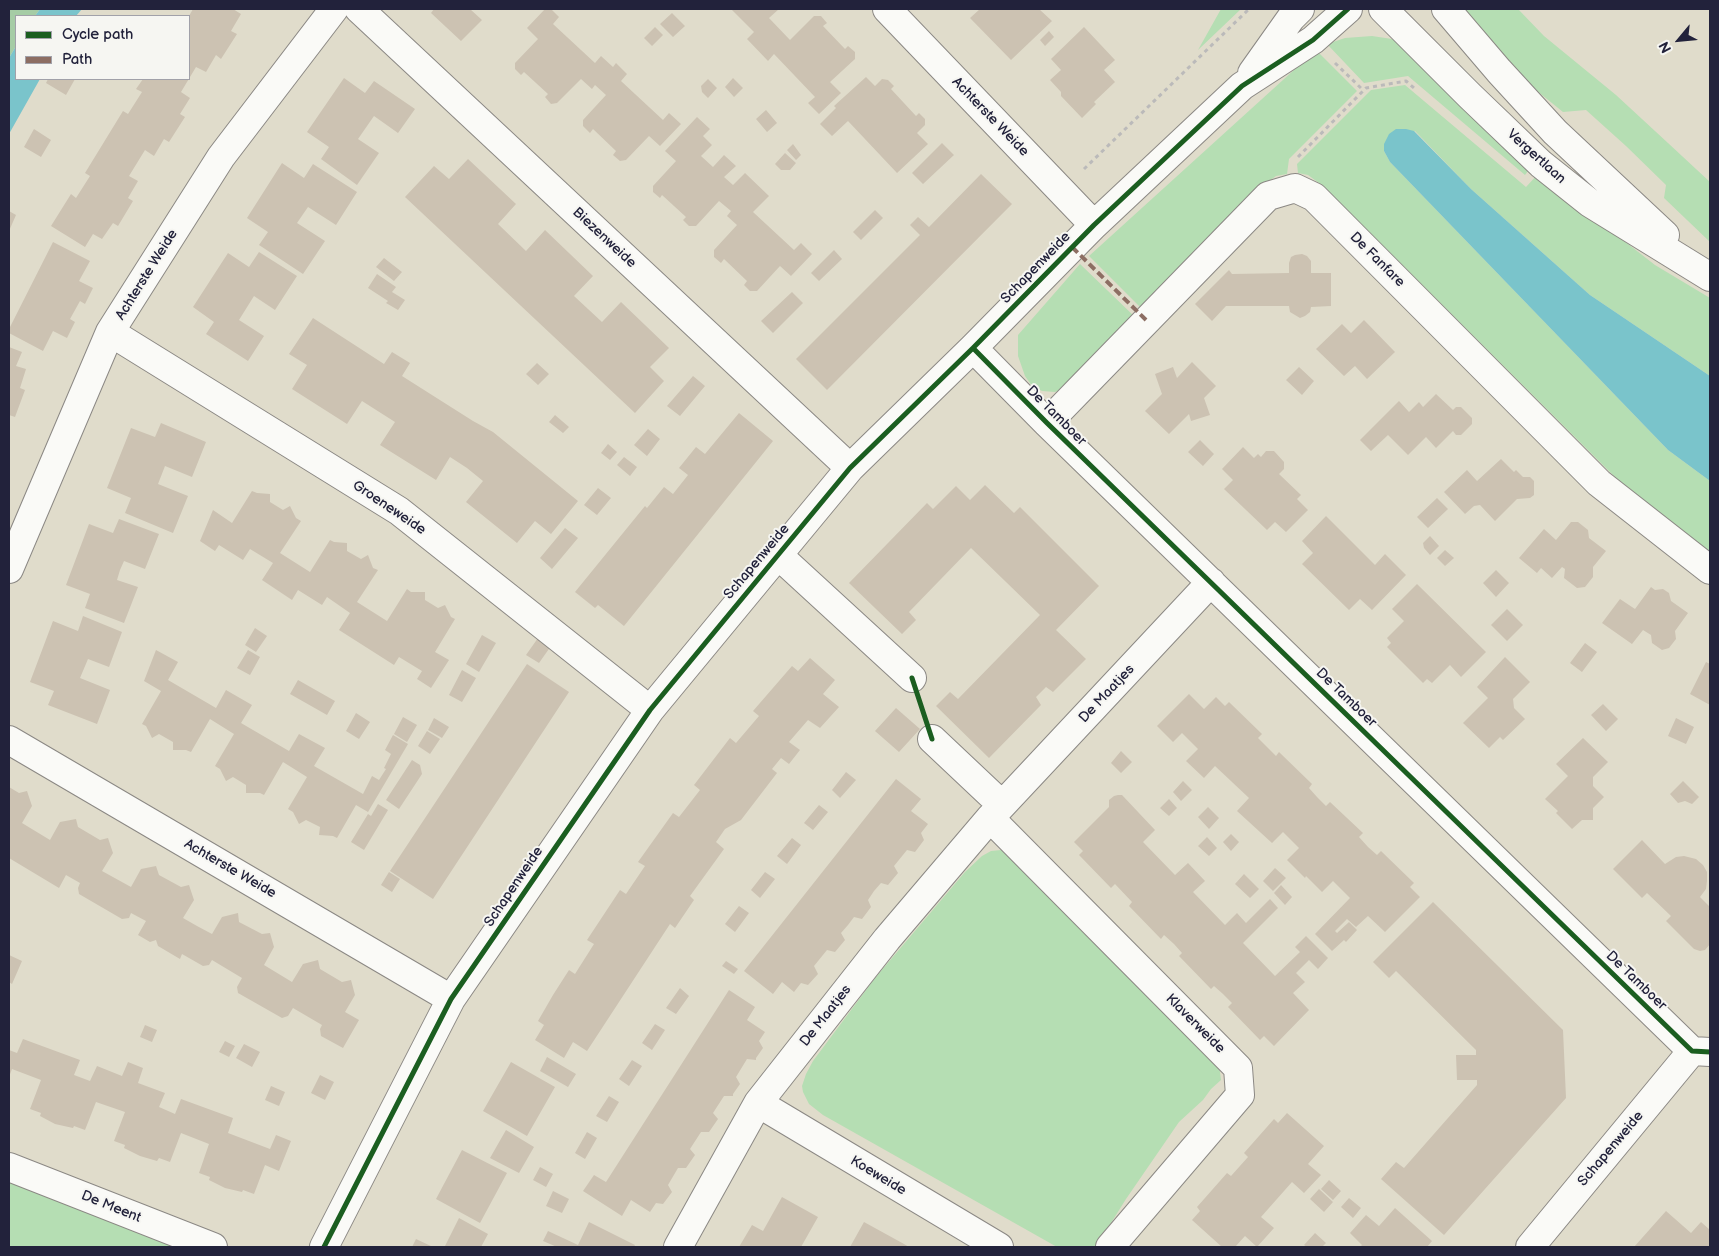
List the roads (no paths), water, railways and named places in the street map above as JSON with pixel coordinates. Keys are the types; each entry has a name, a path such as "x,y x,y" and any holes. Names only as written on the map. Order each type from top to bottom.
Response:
{"street":[{"name":"Achterste Weide","path":"9,569 110,332 221,157 334,9"},
{"name":"Biezenweide","path":"359,9 850,468"},
{"name":"Achterste Weide","path":"887,9 1094,225"},
{"name":"Schapenweide","path":"1242,86 1291,18 1300,9"},
{"name":"Schapenweide","path":"324,1247 451,999 650,710 778,555 850,468 973,348 1094,225 1242,86 1313,40 1348,9"},
{"name":"Vergertlaan","path":"1384,9 1470,96 1548,169 1590,203 1710,277"},
{"name":"Vergertlaan","path":"1446,9 1555,132 1710,277"},
{"name":"De Fanfare","path":"1047,423 1268,196 1295,188 1314,197 1599,483 1710,570"},
{"name":"Groeneweide","path":"110,332 399,511 650,710"},
{"name":"De Tamboer","path":"973,348 1047,423 1211,582 1701,1052"},
{"name":"Schapenweide","path":"778,555 912,678"},
{"name":"De Maatjes","path":"678,1247 758,1104 887,939 996,812 1211,582"},
{"path":"932,739 996,812"},
{"name":"Achterste Weide","path":"9,740 451,999"},
{"name":"Klaverweide","path":"996,812 1238,1068 1240,1096 1110,1247"},
{"name":"Schapenweide","path":"1530,1247 1701,1052"},
{"name":"Koeweide","path":"758,1104 999,1247"},
{"name":"De Meent","path":"9,1167 213,1247"}],"water":[{"path":"40,9 82,9 77,15 36,15"},
{"path":"15,48 15,80 39,80 9,134 9,58"},
{"path":"1396,129 1414,131 1471,189 1590,295 1710,376 1710,481 1668,450 1390,162 1384,151 1384,144 1389,134"}]}
